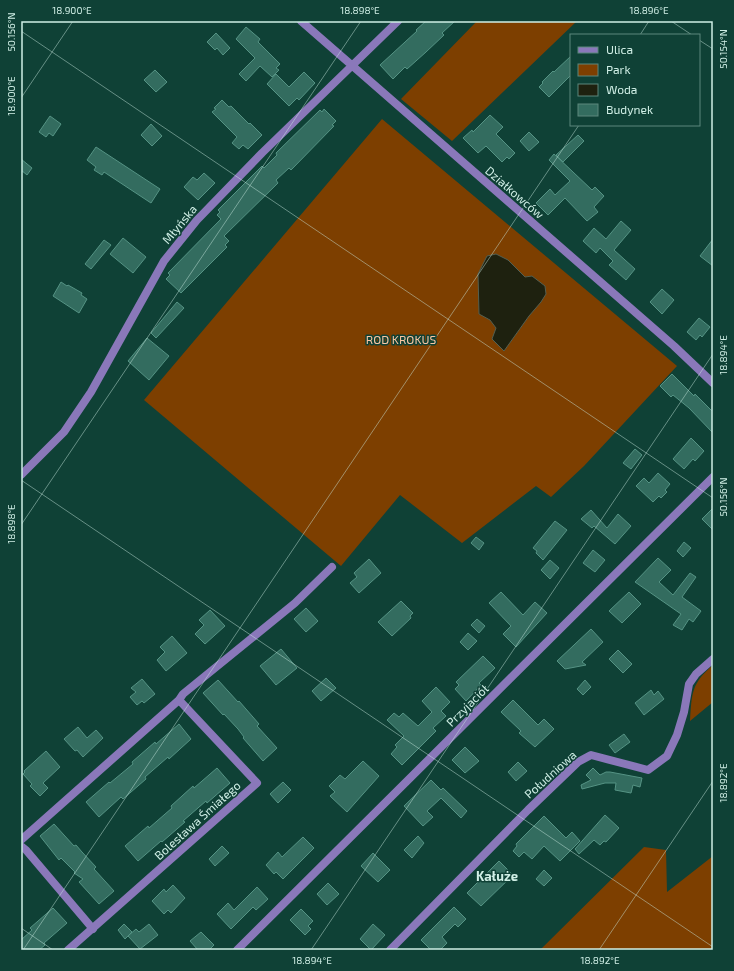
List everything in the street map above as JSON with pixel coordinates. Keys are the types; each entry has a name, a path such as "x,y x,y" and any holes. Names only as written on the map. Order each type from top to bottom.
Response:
{"street":[{"name":"Działkowców","path":"301,21 668,341 713,383"},
{"name":"Młyńska","path":"21,475 64,432 91,392 164,261 197,220 262,153 398,21"},
{"name":"Przyjaciół","path":"237,950 713,477"},
{"path":"21,840 180,700 183,694 294,603 332,567"},
{"name":"Południowa","path":"390,950 528,810 578,762 591,755 648,770 667,756 677,735 684,712 689,684 696,674 713,659"},
{"name":"Bolesława Śmiałego","path":"68,950 257,783 180,700"},
{"path":"21,846 93,929"}],"green space":[{"path":"477,21 577,21 452,141 401,99"},
{"name":"ROD KROKUS","path":"382,119 677,366 584,466 551,497 536,486 462,543 400,495 341,566 144,400"},
{"path":"713,665 713,702 690,721 691,703 694,690 700,678"},
{"path":"644,847 666,850 667,892 713,856 713,950 540,950"}],"water":[{"path":"496,254 508,260 525,277 532,276 545,286 546,294 504,351 492,339 496,328 490,320 479,314 478,274 487,256"}],"building":[{"path":"426,21 455,21 442,33 444,35 426,52 407,69 405,67 393,79 380,65"},
{"path":"246,27 260,39 258,42 280,64 276,68 279,70 272,77 260,66 246,81 239,74 255,58 236,39"},
{"path":"216,33 230,48 223,55 217,48 215,50 207,42"},
{"path":"570,57 570,76 549,97 539,87 553,71 554,72"},
{"path":"155,70 167,82 156,92 144,80"},
{"path":"304,72 315,83 299,100 297,98 289,106 267,84 276,74 289,87"},
{"path":"222,100 229,107 231,106 262,135 248,149 243,145 239,149 232,143 237,137 212,112"},
{"path":"324,109 336,121 332,125 334,126 291,170 289,168 276,180 278,183 224,236 229,241 225,245 227,247 181,293 166,279 170,275 168,273 221,219 217,215 220,212 218,210 262,166 264,168 277,155 276,153 320,110 322,112"},
{"path":"490,115 503,127 496,134 515,153 509,159 507,157 502,162 486,146 478,153 463,138 472,130 473,132"},
{"path":"50,116 61,124 53,136 49,133 46,137 39,132"},
{"path":"151,124 162,136 152,146 141,135"},
{"path":"529,132 539,142 529,151 520,141"},
{"path":"578,135 584,141 563,162 556,155"},
{"path":"96,147 160,189 151,203 104,172 102,175 94,170 96,167 87,160"},
{"path":"554,154 592,190 595,187 604,196 594,207 598,212 587,221 565,198 548,215 536,203 550,189 555,195 570,181 549,160"},
{"path":"21,159 32,168 27,175 21,170"},
{"path":"204,173 215,183 198,200 184,187 193,177 197,180"},
{"path":"621,221 631,230 614,250 635,269 626,280 609,265 613,261 600,248 596,253 583,241 594,228 606,239"},
{"path":"123,238 146,257 133,273 110,254"},
{"path":"713,239 713,266 700,256"},
{"path":"104,240 111,245 91,269 85,264"},
{"path":"61,282 82,293 81,295 87,299 79,313 53,296"},
{"path":"662,289 674,300 662,314 650,302"},
{"path":"177,302 184,308 156,338 151,333"},
{"path":"699,318 710,327 702,337 700,335 696,340 687,332"},
{"path":"147,338 169,356 149,380 128,361"},
{"path":"672,374 713,412 713,433 689,408 673,395 671,397 660,386"},
{"path":"691,438 704,451 695,461 693,459 684,469 673,459"},
{"path":"635,449 642,455 631,469 623,463"},
{"path":"658,473 670,484 665,490 667,492 661,498 659,496 653,502 636,486 644,478 649,483"},
{"path":"713,508 713,530 702,519"},
{"path":"591,510 607,528 618,514 631,526 615,544 594,526 592,528 581,519"},
{"path":"555,521 567,530 543,560 533,548"},
{"path":"476,537 484,543 479,550 471,543"},
{"path":"684,542 691,548 683,557 677,551"},
{"path":"593,550 605,560 595,572 583,563"},
{"path":"658,558 671,570 659,582 673,595 690,573 696,577 682,597 701,611 693,622 689,619 682,630 673,625 681,614 635,582"},
{"path":"369,559 381,573 359,593 350,583 357,577 354,573"},
{"path":"550,560 559,568 550,579 541,570"},
{"path":"501,592 523,615 535,602 547,613 516,647 503,634 511,626 489,603"},
{"path":"629,592 641,604 622,623 609,611"},
{"path":"401,601 413,613 410,616 411,618 392,636 378,622"},
{"path":"306,608 318,621 306,632 294,619"},
{"path":"210,610 225,626 205,644 195,634 204,625 199,620"},
{"path":"477,619 485,626 479,633 471,625"},
{"path":"591,629 603,642 582,662 586,665 565,669 557,661"},
{"path":"468,633 477,641 468,650 460,642"},
{"path":"172,636 187,653 166,671 157,660 165,652 160,647"},
{"path":"281,649 297,668 276,685 260,666"},
{"path":"618,650 632,664 623,673 609,659"},
{"path":"483,656 495,668 479,683 481,685 466,701 455,689 459,685 456,682"},
{"path":"326,678 336,688 321,701 312,691"},
{"path":"142,679 155,694 144,703 142,701 137,705 130,697 136,692 131,688"},
{"path":"218,680 259,724 257,726 277,748 263,761 243,738 244,737 238,729 203,693"},
{"path":"585,680 591,687 583,695 577,689"},
{"path":"436,687 450,702 441,711 446,716 433,728 436,731 402,765 391,754 397,747 395,745 404,736 387,720 394,713 399,717 403,713 418,726 432,712 422,701"},
{"path":"651,690 654,695 658,691 664,699 644,715 635,703"},
{"path":"513,700 538,725 544,719 554,729 535,747 519,733 521,731 501,712"},
{"path":"179,724 191,739 169,759 168,757 145,777 146,779 123,799 121,797 99,817 86,802 133,764 132,762 155,742 156,744"},
{"path":"78,727 87,738 96,730 103,738 83,757 64,739"},
{"path":"624,734 630,742 615,753 609,745"},
{"path":"465,747 479,761 465,773 452,760"},
{"path":"46,751 60,767 43,783 48,788 40,796 30,786 32,784 23,774 25,772 24,771"},
{"path":"363,761 379,776 347,812 330,796 335,792 329,786 340,775 345,779"},
{"path":"518,762 527,771 516,781 508,772"},
{"path":"217,768 230,783 207,803 206,801 183,821 185,822 138,861 125,846 172,808 171,806 193,786 194,788"},
{"path":"593,768 600,775 610,772 642,778 640,787 633,785 631,793 615,790 616,783 605,783 582,789 581,785 591,780 586,775"},
{"path":"431,780 441,790 443,788 467,811 461,818 441,798 427,811 433,817 423,826 404,806"},
{"path":"283,782 291,790 278,803 270,794"},
{"path":"605,815 619,828 606,842 604,841 600,845 594,840 579,854 575,849"},
{"path":"544,816 566,838 572,832 580,841 560,861 544,846 532,859 524,852 519,857 513,851 517,846 516,844"},
{"path":"54,824 96,867 94,869 114,891 99,904 79,882 83,879 74,873 75,872 61,858 59,860 40,836"},
{"path":"418,836 424,843 412,858 404,850"},
{"path":"303,837 314,848 283,879 276,872 274,874 266,865 278,852 282,857"},
{"path":"222,846 229,853 215,866 209,859"},
{"path":"373,853 390,870 378,882 361,866"},
{"path":"499,861 513,875 481,906 467,893"},
{"path":"544,870 552,878 544,886 536,879"},
{"path":"328,883 339,894 327,905 317,894"},
{"path":"173,885 185,898 171,913 168,910 164,914 152,901 164,889 166,892"},
{"path":"257,887 268,899 256,910 253,907 231,929 217,914 228,903 234,910"},
{"path":"454,907 466,919 458,927 455,924 442,937 447,943 440,950 431,950 421,940"},
{"path":"53,908 67,923 44,943 45,945 39,950 21,950 21,940 32,930 30,928"},
{"path":"301,909 313,921 308,926 311,929 305,935 290,920"},
{"path":"124,924 132,932 125,939 118,930"},
{"path":"149,924 158,935 140,949 128,936 136,929 139,932"},
{"path":"373,924 385,935 371,950 360,939"},
{"path":"201,932 214,945 209,950 198,950 190,941"}],"district":[{"name":"Kałuże","path":"497,876"}]}
